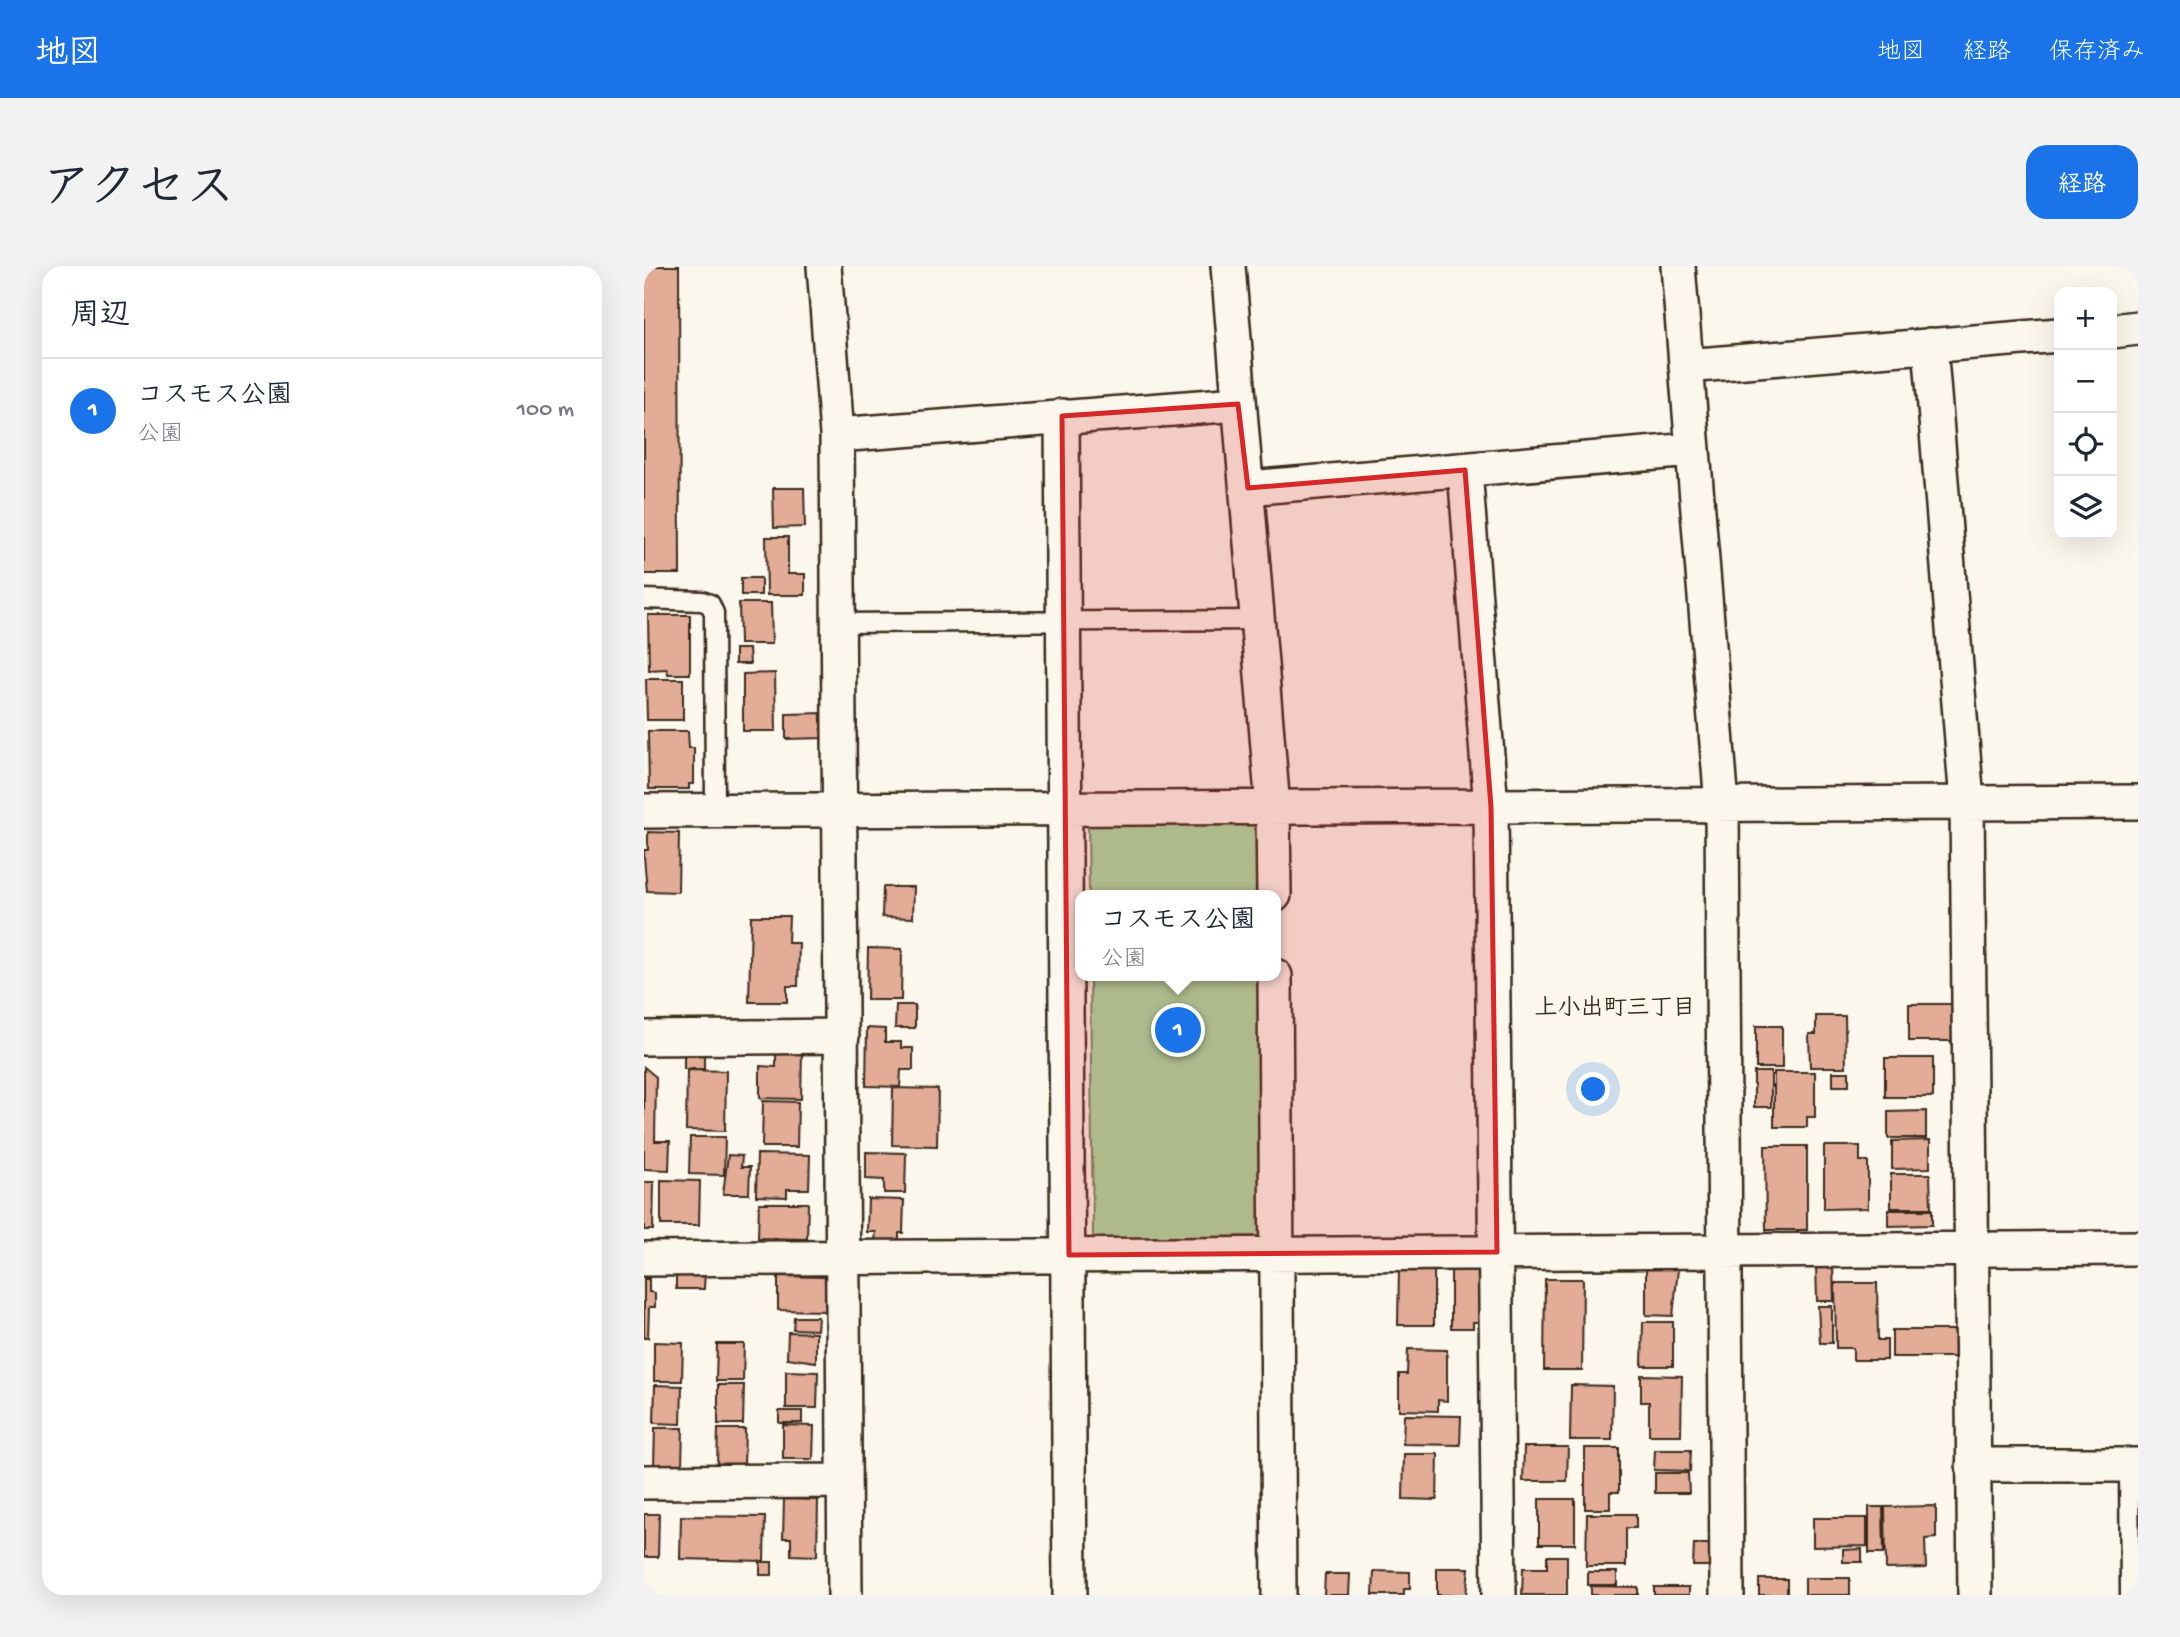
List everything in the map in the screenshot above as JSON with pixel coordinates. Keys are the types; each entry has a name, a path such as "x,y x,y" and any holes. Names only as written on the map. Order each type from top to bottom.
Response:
{"street":[{"path":"824,266 837,435 845,1595"},
{"path":"1228,266 1273,808 1274,890"},
{"path":"1678,266 1722,805 1727,1595"},
{"path":"2117,330 2138,328"},
{"path":"1686,366 2054,335"},
{"path":"1930,345 1967,802 1975,1595"},
{"path":"837,435 1238,404"},
{"path":"1062,416 1070,1595"},
{"path":"1248,488 1692,450"},
{"path":"1465,470 1491,807 1499,1595"},
{"path":"644,811 2138,802"},
{"path":"1275,981 1279,1595"},
{"path":"644,1038 842,1036"},
{"path":"644,1259 2138,1248"},
{"path":"1973,1465 2134,1465"},
{"path":"644,1482 843,1481"}],"lane":[{"path":"644,599 702,601 710,604 714,613 715,810"},
{"path":"837,623 1257,620"},
{"path":"2130,1595 2134,1465"}],"highlighted area":[{"path":"1238,404 1248,488 1465,470 1491,807 1497,1252 1069,1255 1062,416"}],"green space":[{"path":"1262,821 1263,890 1089,890 1088,824"},
{"path":"1090,981 1264,981 1268,1236 1093,1239"}],"building":[{"path":"644,266 679,266 680,574 644,574"},
{"path":"773,488 804,488 805,527 774,528"},
{"path":"766,537 788,537 788,574 805,574 805,595 767,595"},
{"path":"741,578 761,578 761,595 741,595"},
{"path":"739,603 771,603 772,644 740,644"},
{"path":"648,615 690,615 690,674 668,674 667,669 649,670"},
{"path":"735,649 749,649 750,664 735,664"},
{"path":"775,673 776,731 743,731 743,674"},
{"path":"646,679 683,679 683,720 647,720"},
{"path":"825,713 825,738 786,739 786,714"},
{"path":"648,731 688,731 689,748 694,748 694,784 689,784 689,789 649,789"},
{"path":"648,832 679,833 678,892 647,891 644,850 648,850"},
{"path":"883,887 914,887 913,918 882,917"},
{"path":"751,916 789,916 788,943 799,943 798,986 787,986 787,1002 749,1002"},
{"path":"868,948 902,949 901,1000 867,1000"},
{"path":"1909,1004 1955,1004 1955,1041 1909,1041"},
{"path":"896,1005 915,1005 915,1028 895,1028"},
{"path":"1816,1016 1845,1016 1846,1067 1810,1067 1809,1034 1816,1034"},
{"path":"1756,1026 1782,1026 1782,1068 1756,1068"},
{"path":"867,1028 885,1029 885,1042 901,1042 901,1048 913,1048 913,1070 901,1070 900,1087 866,1086"},
{"path":"684,1050 704,1051 704,1069 684,1069"},
{"path":"776,1052 802,1052 801,1099 760,1098 760,1066 776,1067"},
{"path":"1885,1058 1933,1058 1933,1097 1885,1097"},
{"path":"644,1067 656,1077 655,1141 670,1141 669,1170 644,1169"},
{"path":"687,1070 726,1071 725,1131 686,1130"},
{"path":"1754,1072 1771,1072 1771,1107 1754,1107"},
{"path":"1774,1072 1815,1072 1815,1117 1807,1117 1807,1127 1774,1127"},
{"path":"1833,1072 1849,1072 1849,1086 1833,1086"},
{"path":"893,1088 938,1089 937,1146 892,1145"},
{"path":"763,1101 798,1102 797,1147 762,1147"},
{"path":"1926,1111 1926,1138 1888,1138 1888,1112"},
{"path":"690,1137 725,1137 724,1175 689,1174"},
{"path":"1930,1140 1930,1168 1892,1169 1892,1141"},
{"path":"1765,1146 1807,1146 1807,1230 1766,1230"},
{"path":"1824,1146 1860,1146 1860,1161 1868,1161 1868,1208 1824,1209"},
{"path":"866,1152 906,1153 905,1193 884,1193 884,1180 866,1179"},
{"path":"757,1154 810,1155 809,1189 787,1189 787,1197 756,1196"},
{"path":"728,1155 742,1156 741,1167 750,1167 749,1194 723,1194"},
{"path":"1891,1174 1930,1174 1931,1208 1891,1208"},
{"path":"661,1180 700,1181 699,1225 661,1225"},
{"path":"644,1182 654,1182 653,1230 644,1230"},
{"path":"868,1199 904,1200 903,1233 899,1233 899,1240 875,1240 876,1232 867,1232"},
{"path":"759,1203 808,1203 807,1239 758,1238"},
{"path":"1888,1210 1932,1210 1932,1225 1888,1226"},
{"path":"1816,1264 1833,1264 1834,1301 1817,1301"},
{"path":"1451,1267 1485,1267 1484,1322 1473,1322 1473,1328 1451,1328"},
{"path":"1646,1268 1678,1269 1673,1316 1646,1315"},
{"path":"1399,1269 1434,1269 1434,1325 1398,1325"},
{"path":"676,1270 705,1270 704,1289 676,1289"},
{"path":"778,1276 825,1277 825,1311 778,1310"},
{"path":"644,1279 649,1279 649,1292 655,1293 655,1307 649,1307 648,1338 644,1338"},
{"path":"1545,1279 1583,1279 1582,1370 1544,1370"},
{"path":"1835,1283 1877,1283 1878,1340 1887,1340 1887,1360 1853,1360 1853,1348 1836,1348"},
{"path":"1818,1306 1832,1306 1832,1343 1820,1343"},
{"path":"794,1317 818,1317 817,1330 793,1329"},
{"path":"1643,1322 1673,1322 1673,1366 1642,1366"},
{"path":"1892,1330 1967,1330 1967,1357 1892,1357"},
{"path":"788,1332 816,1333 816,1362 787,1358"},
{"path":"654,1342 683,1343 682,1381 654,1381"},
{"path":"717,1344 744,1344 743,1381 716,1381"},
{"path":"1408,1349 1447,1350 1447,1401 1438,1400 1438,1411 1399,1410 1399,1374 1407,1374"},
{"path":"786,1371 818,1372 817,1408 786,1408"},
{"path":"1641,1375 1682,1376 1681,1435 1649,1435 1649,1402 1641,1402"},
{"path":"655,1385 682,1386 681,1424 654,1423"},
{"path":"718,1385 744,1385 743,1424 718,1424"},
{"path":"1571,1385 1613,1386 1612,1440 1570,1440"},
{"path":"779,1411 802,1411 802,1423 779,1423"},
{"path":"1404,1415 1461,1416 1460,1445 1403,1444"},
{"path":"783,1425 814,1426 813,1459 783,1459"},
{"path":"655,1428 683,1428 682,1466 654,1466"},
{"path":"718,1429 745,1429 744,1467 717,1466"},
{"path":"1524,1447 1568,1447 1567,1481 1523,1481"},
{"path":"1585,1448 1619,1448 1619,1492 1610,1492 1610,1509 1585,1509"},
{"path":"1655,1450 1691,1450 1690,1471 1654,1470"},
{"path":"1404,1454 1438,1454 1437,1500 1403,1499"},
{"path":"1655,1473 1688,1473 1689,1493 1655,1493"},
{"path":"784,1499 818,1500 817,1556 791,1555 791,1538 783,1538"},
{"path":"1539,1499 1575,1499 1575,1544 1539,1544"},
{"path":"1936,1506 1936,1538 1925,1539 1926,1568 1886,1569 1885,1507"},
{"path":"1869,1507 1883,1507 1884,1553 1869,1553"},
{"path":"644,1514 659,1514 658,1557 644,1557"},
{"path":"1587,1514 1636,1514 1636,1528 1626,1528 1626,1566 1586,1566"},
{"path":"681,1516 765,1517 764,1561 680,1559"},
{"path":"1813,1518 1867,1518 1867,1546 1813,1547"},
{"path":"1694,1544 1715,1544 1715,1566 1693,1566"},
{"path":"1862,1549 1862,1562 1843,1562 1843,1550"},
{"path":"1547,1556 1567,1556 1567,1595 1522,1595 1523,1568 1547,1568"},
{"path":"760,1562 772,1562 772,1575 760,1575"},
{"path":"1437,1568 1469,1568 1466,1595 1437,1595"},
{"path":"1374,1571 1410,1572 1410,1589 1404,1589 1404,1595 1373,1595"},
{"path":"1588,1572 1617,1572 1617,1585 1588,1585"},
{"path":"1325,1574 1350,1574 1349,1595 1324,1595"},
{"path":"1805,1578 1850,1578 1850,1595 1805,1595"},
{"path":"1759,1579 1787,1579 1787,1595 1759,1595"},
{"path":"1591,1586 1638,1587 1638,1595 1591,1595"},
{"path":"1654,1587 1689,1587 1689,1595 1654,1595"}],"place":[{"name":"コスモス公園","path":"1178,1030"}],"district":[{"name":"上小出町三丁目","path":"1615,1006"}]}
